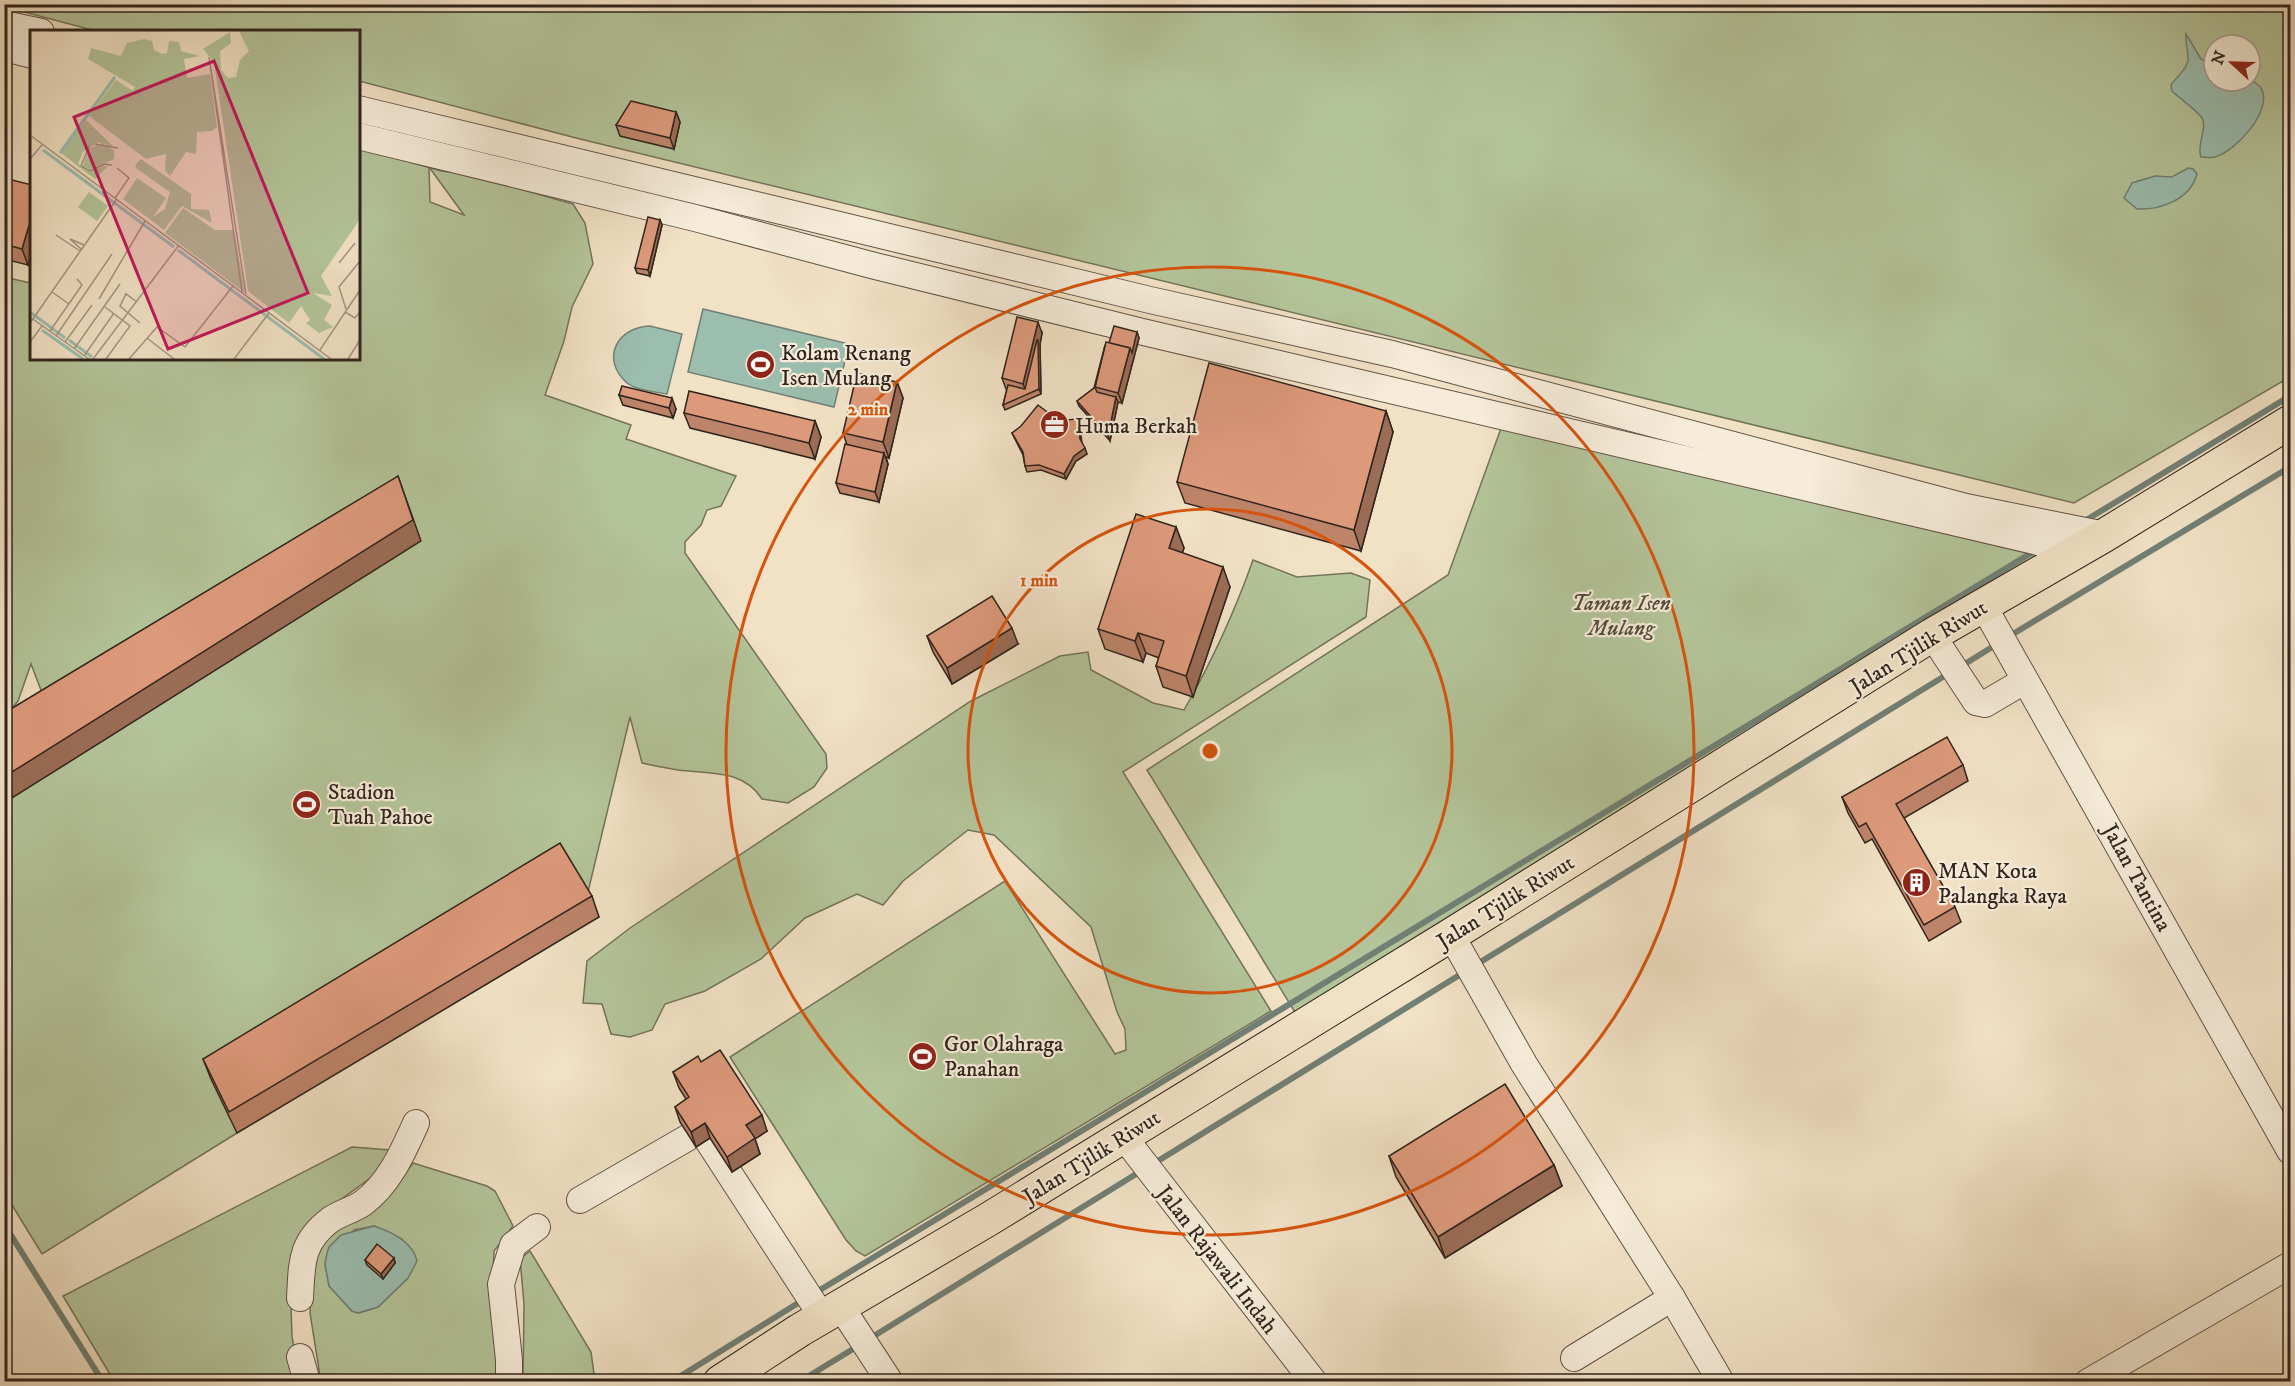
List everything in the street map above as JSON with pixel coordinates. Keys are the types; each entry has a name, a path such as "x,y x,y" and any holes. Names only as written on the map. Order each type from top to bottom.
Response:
{"highway":[{"name":"Jalan Tjilik Riwut","path":"720,1382 823,1306 1123,1136 1451,935 1932,635 2105,536 2290,422"}],"street":[{"path":"4,24 31,30"},
{"path":"4,48 30,54"},
{"path":"360,109 1138,297 1392,354 1966,507 2105,536"},
{"path":"360,136 684,215 874,266 1143,332 2051,545 2058,549 2064,559"},
{"name":"Jalan Tantina","path":"1983,605 2290,1151"},
{"path":"1932,635 1976,702 1985,704 2024,681"},
{"path":"1451,935 1524,1064 1672,1298 1721,1382"},
{"path":"300,1298 303,1261 310,1238 331,1220 363,1203 378,1188 400,1160 416,1123"},
{"path":"580,1200 701,1130 823,1306 890,1382"},
{"name":"Jalan Rajawali Indah","path":"1123,1136 1314,1382"},
{"path":"509,1382 501,1284 513,1245 537,1227"},
{"path":"2088,1382 2290,1265"},
{"path":"1574,1358 1672,1298"},
{"path":"300,1357 307,1382"}],"green space":[{"path":"5,4 2290,5 2290,377 2074,503 576,138 360,81 360,30 92,30 5,7"},
{"path":"360,147 429,168 467,174 573,204 585,223 593,264 572,307 564,341 545,395 631,425 626,439 736,476 721,506 707,510 701,525 685,542 685,553 826,754 827,768 814,787 788,803 762,799 745,782 735,778 642,763 630,717 587,896 599,917 237,1133 42,1254 4,1192 5,738 49,711 31,664 18,701 5,716 4,277 30,283 30,360 360,360","holes":["429,168 464,215 430,202"]},
{"name":"Taman Isen Mulang","path":"1508,409 2084,540 1296,1014 1147,770 1448,575"},
{"path":"1253,560 1297,577 1351,573 1370,580 1366,617 1123,772 1271,1011 865,1256 856,1251 846,1240 730,1057 1005,881 1115,1054 1126,1050 1125,1029 1117,1012 1091,927 994,835 968,830 903,881 883,905 857,894 805,918 761,959 705,991 665,1004 652,1030 630,1037 611,1034 602,1004 583,1003 587,961 630,928 971,701 1060,656 1088,652 1091,670 1153,703 1184,710 1222,636"},
{"path":"352,1147 390,1150 376,1174 307,1224 295,1255 290,1279 292,1336 299,1381 114,1381 63,1296"},
{"path":"413,1163 487,1186 495,1191 513,1226 494,1251 493,1277 501,1381 325,1381 320,1376 310,1313 312,1281 320,1235 386,1199","holes":["374,1226 402,1239 408,1278 378,1307 359,1313 352,1311 329,1286 325,1264 354,1230"]},
{"path":"530,1251 591,1352 595,1381 523,1381 524,1304 520,1259"}],"shaded area":[{"path":"2186,34 2202,60 2202,93 2262,93 2262,91 2264,97 2257,118 2242,139 2223,154 2215,157 2201,157 2200,147 2204,126 2202,118 2172,91 2171,85 2187,63"},
{"path":"2188,168 2193,169 2197,174 2188,191 2173,202 2155,208 2137,209 2124,198 2132,183 2155,176 2172,177"},
{"path":"703,309 849,344 834,407 688,372"},
{"path":"650,326 682,334 667,394 627,383 619,374 615,364 616,346 621,338 638,328"},
{"path":"374,1226 388,1231 406,1243 415,1254 417,1261 408,1278 378,1307 358,1313 352,1311 329,1286 325,1264 327,1253 329,1247 341,1235"}],"building":[{"path":"631,101 676,112 670,138 616,125"},
{"path":"4,178 30,184 30,222 22,249 4,244"},
{"path":"648,217 660,220 648,270 635,268"},
{"path":"1017,317 1038,322 1023,384 1002,378"},
{"path":"1114,326 1137,332 1132,353 1130,348 1109,343"},
{"path":"1037,340 1039,389 1003,405 1008,385 1025,389"},
{"path":"1106,342 1130,348 1118,393 1095,387"},
{"path":"1105,345 1095,387 1097,392 1116,397 1108,436 1077,401 1094,388"},
{"path":"1209,363 1386,411 1354,530 1177,482"},
{"path":"857,373 897,382 883,442 843,433"},
{"path":"622,386 672,398 669,408 619,395"},
{"path":"689,391 815,421 809,443 684,413"},
{"path":"1038,405 1050,414 1066,420 1078,419 1080,439 1085,448 1074,456 1064,474 1039,465 1025,466 1023,452 1012,433 1021,426"},
{"path":"845,444 884,453 875,492 836,483"},
{"path":"398,476 413,520 4,777 4,713"},
{"path":"1136,514 1176,527 1169,548 1223,567 1186,676 1156,666 1164,641 1138,633 1135,641 1098,629"},
{"path":"992,596 1012,628 947,668 927,636"},
{"name":"MAN Kota Palangka Raya","path":"1947,737 1963,765 1896,804 1955,907 1924,925 1866,823 1859,827 1842,797"},
{"path":"560,843 592,896 229,1112 203,1059"},
{"path":"720,1050 762,1115 746,1125 755,1138 727,1157 705,1123 691,1132 675,1107 689,1097 673,1072 698,1056 701,1062"},
{"path":"1505,1084 1554,1165 1438,1237 1389,1156"},
{"path":"377,1244 394,1258 381,1274 365,1260"}],"waterway":[{"path":"2083,522 2290,396"},
{"path":"2008,637 2290,467"},
{"path":"815,1293 2036,550"},
{"path":"1960,667 1997,644"},
{"path":"1474,966 1951,672"},
{"path":"1153,1164 1466,971"},
{"path":"869,1339 1141,1171"},
{"path":"4,1224 103,1382"},
{"path":"671,1382 803,1300"},
{"path":"799,1382 858,1346"}],"place":[{"name":"Kolam Renang Isen Mulang","path":"760,365"},
{"name":"Huma Berkah","path":"1054,425"},
{"name":"Stadion Tuah Pahoe","path":"307,804"},
{"name":"MAN Kota Palangka Raya","path":"1917,883"},
{"name":"Gor Olahraga Panahan","path":"923,1056"}]}
